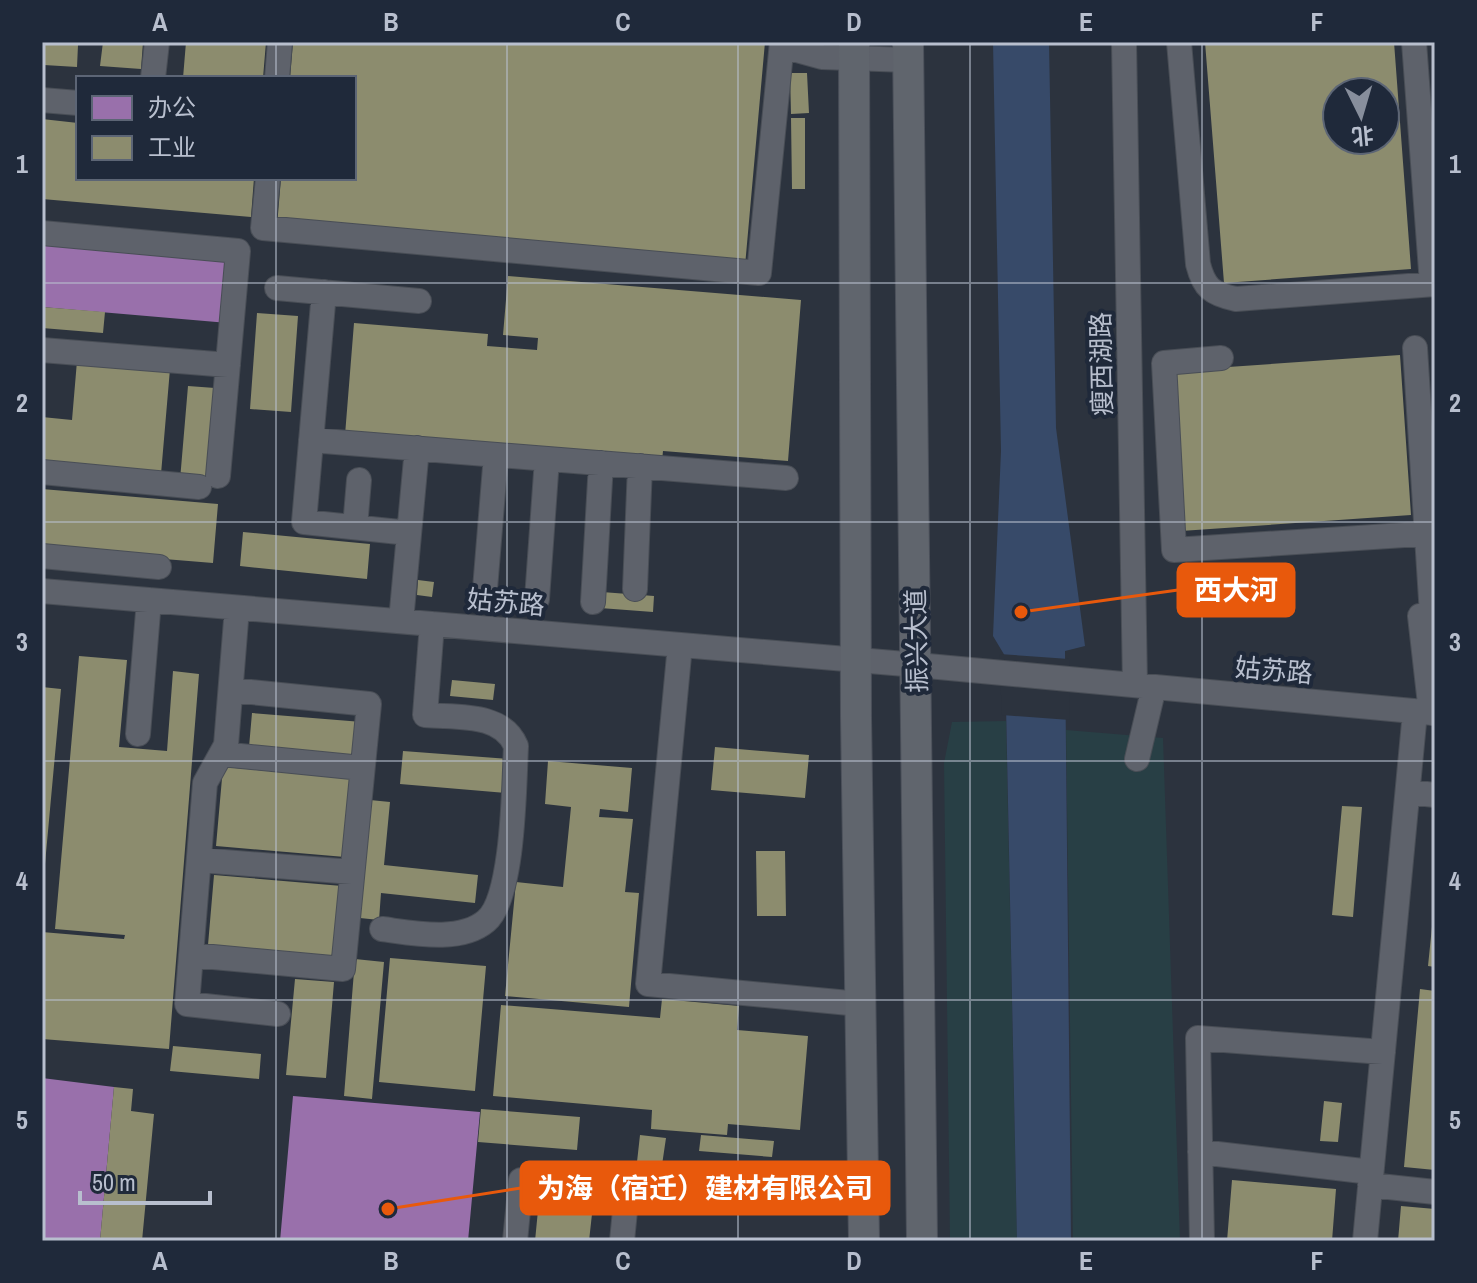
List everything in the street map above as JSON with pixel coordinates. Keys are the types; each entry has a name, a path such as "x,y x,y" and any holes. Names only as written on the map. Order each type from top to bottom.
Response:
{"main road":[{"path":"854,50 856,660 864,1241"},
{"name":"振兴大道","path":"908,51 922,1241"}],"street":[{"path":"153,76 157,42"},
{"path":"277,76 280,42"},
{"name":"瘦西湖路","path":"1124,42 1145,686 1137,759"},
{"path":"1179,42 1198,264 1203,284 1217,296 1236,299 1434,284 1414,42"},
{"path":"268,180 263,228 759,273 782,44 822,57 854,50 908,51"},
{"path":"42,100 76,103"},
{"path":"42,233 238,251 228,365 209,482 42,472"},
{"path":"277,288 419,301"},
{"path":"324,292 304,522 409,533"},
{"path":"1365,1241 1408,792 1429,712 1420,616 1434,614 1431,533 1415,348"},
{"path":"42,350 228,365"},
{"path":"1221,358 1164,363 1174,550 1431,533"},
{"path":"311,440 786,478"},
{"path":"401,621 417,448"},
{"path":"485,589 496,455"},
{"path":"537,599 547,459"},
{"path":"593,602 601,463"},
{"path":"635,589 640,466"},
{"path":"355,527 359,480"},
{"path":"42,556 159,567"},
{"name":"姑苏路","path":"42,591 964,669 1429,712"},
{"path":"138,734 149,600"},
{"path":"237,608 226,745 205,783 187,1004 278,1014"},
{"path":"382,929 450,933 471,928 486,922 504,884 516,746 511,735 490,721 425,715 432,624"},
{"path":"680,645 648,984 860,1004"},
{"path":"191,955 343,969 369,704 231,690"},
{"path":"221,754 362,768"},
{"path":"1408,792 1435,795"},
{"path":"199,860 352,872"},
{"path":"1202,1241 1198,1038 1383,1052"},
{"path":"1200,1152 1371,1178 1435,1192"},
{"path":"515,1241 521,1180 627,1190 622,1241"}],"green space":[{"path":"1006,721 1017,1241 950,1241 944,763 952,722"},
{"path":"1066,730 1163,738 1180,1241 1073,1241"}],"water":[{"path":"993,42 1049,42 1056,428 1085,646 1065,651 1071,1241 1017,1241 1005,656 993,636 1001,451"}],"pier":[{"path":"999,654 1069,659 1070,720 1002,715"}],"building: 办公":[{"path":"42,244 234,260 228,323 42,307"},
{"path":"42,1078 114,1087 100,1241 42,1241"},
{"path":"293,1096 480,1112 468,1241 280,1241"}],"building: 工业":[{"path":"45,42 78,45 77,67 44,65"},
{"path":"103,42 143,42 141,69 100,66"},
{"path":"186,42 266,42 263,76 183,76"},
{"path":"293,42 765,42 745,266 277,226 281,180 356,180 356,76 290,76"},
{"path":"1205,42 1394,42 1397,76 1321,76 1321,156 1401,156 1401,135 1411,269 1224,283"},
{"path":"790,73 807,73 809,113 791,114"},
{"path":"791,118 805,118 805,189 792,189"},
{"path":"42,119 76,123 76,180 254,180 251,217 42,199"},
{"path":"508,276 801,300 788,461 663,451 662,461 345,435 354,323 488,334 487,346 537,350 538,338 503,335"},
{"path":"42,307 105,312 103,333 42,328"},
{"path":"257,313 298,316 291,412 250,409"},
{"path":"1400,355 1411,515 1181,531 1170,371"},
{"path":"77,361 170,369 161,474 42,463 42,417 72,420"},
{"path":"188,386 215,388 207,482 180,480"},
{"path":"42,489 218,504 213,563 42,549"},
{"path":"243,532 370,544 367,579 240,566"},
{"path":"418,580 434,582 432,597 417,595"},
{"path":"602,592 654,596 653,612 600,608"},
{"path":"79,656 127,660 119,747 167,751 173,671 199,674 169,1049 42,1039 42,932 124,939 125,935 55,929"},
{"path":"452,680 495,684 493,700 450,696"},
{"path":"42,687 61,689 44,875 42,875"},
{"path":"252,713 362,722 359,757 249,747"},
{"path":"715,747 809,755 805,798 711,790"},
{"path":"403,751 509,759 506,793 400,784"},
{"path":"548,761 632,768 628,812 600,809 599,817 633,819 625,892 639,893 629,1007 505,996 516,882 563,887 571,807 545,804"},
{"path":"223,767 352,778 345,857 216,846"},
{"path":"370,800 390,802 384,865 478,875 475,903 381,893 379,920 360,918"},
{"path":"1342,806 1362,807 1353,917 1332,915"},
{"path":"756,851 785,851 786,916 757,916"},
{"path":"214,875 342,886 336,956 208,945"},
{"path":"1435,917 1435,967 1428,966"},
{"path":"390,958 486,966 475,1091 379,1082"},
{"path":"355,959 384,962 372,1099 344,1096"},
{"path":"295,979 334,982 326,1078 286,1075"},
{"path":"1420,989 1435,991 1435,1170 1404,1167"},
{"path":"662,999 739,1006 737,1030 808,1036 800,1130 728,1124 727,1135 651,1129 652,1110 493,1096 501,1005 660,1018"},
{"path":"173,1046 261,1054 259,1079 170,1071"},
{"path":"114,1087 133,1089 131,1111 154,1114 142,1241 100,1241"},
{"path":"1324,1101 1342,1103 1338,1142 1320,1141"},
{"path":"481,1109 580,1117 577,1150 478,1142"},
{"path":"640,1135 666,1138 662,1165 637,1162"},
{"path":"701,1135 774,1141 772,1157 699,1151"},
{"path":"1232,1180 1336,1189 1332,1241 1227,1241"},
{"path":"539,1200 593,1205 589,1241 535,1241"},
{"path":"1401,1206 1435,1209 1435,1241 1398,1241"}],"place":[{"name":"西大河","path":"1021,612"},
{"name":"为海（宿迁）建材有限公司","path":"388,1209"}]}
